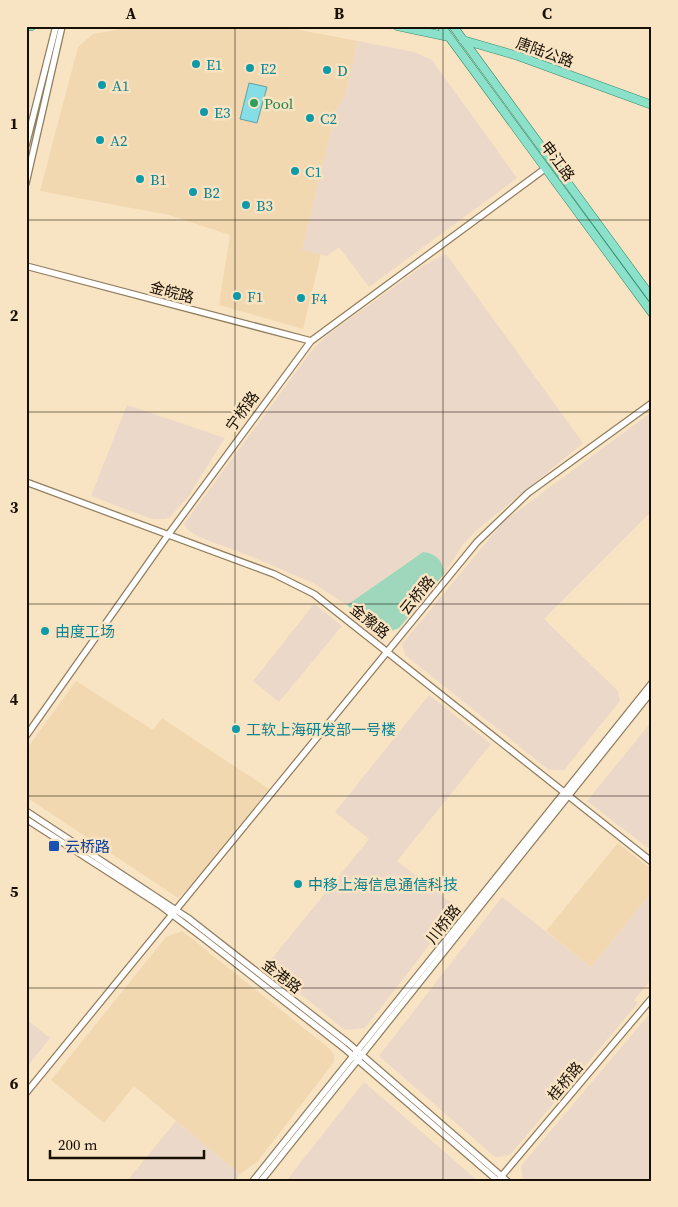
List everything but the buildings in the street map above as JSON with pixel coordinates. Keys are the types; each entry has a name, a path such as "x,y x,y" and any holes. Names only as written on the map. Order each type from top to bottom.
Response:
{"main road":[{"path":"26,27 32,26"},
{"name":"唐陆公路","path":"397,26 462,40 518,56 652,105"},
{"name":"唐陆公路","path":"427,26 455,29 652,101"},
{"name":"申江路","path":"442,28 652,313"},
{"name":"申江路","path":"455,29 652,298"}],"street":[{"path":"26,145 56,26"},
{"path":"26,183 62,26"},
{"name":"宁桥路","path":"26,736 168,536 311,341 546,168"},
{"name":"金皖路","path":"26,266 311,341"},
{"name":"云桥路","path":"26,1093 477,542 501,516 528,493 652,403"},
{"name":"金豫路","path":"26,482 274,574 301,586 327,603 652,862"},
{"name":"川桥路","path":"260,1181 652,683"},
{"name":"川桥路","path":"566,793 652,691"},
{"name":"金港路","path":"26,812 174,912 358,1056 500,1180"},
{"name":"金港路","path":"26,819 174,912"},
{"name":"桂桥路","path":"500,1180 652,998"},
{"name":"川桥路","path":"254,1181 358,1056"}],"shaded area":[{"path":"140,26 278,26 358,41 345,96 336,110 302,250 321,254 303,329 219,305 230,235 169,215 40,191 78,47 93,34"},
{"path":"358,41 414,52 432,60 517,178 369,287 339,247 327,256 302,250 336,110 345,96"},
{"path":"446,254 583,443 478,529 463,544 444,574 444,566 416,556 347,605 313,583 253,557 199,537 188,530 184,524 313,349 329,334 424,265"},
{"path":"127,405 225,438 188,497 170,517 165,519 152,519 91,496"},
{"path":"652,412 652,511 544,619 618,691 620,701 564,770 549,770 405,655 402,644 504,521"},
{"path":"314,604 342,626 279,702 253,681"},
{"path":"76,681 153,730 162,718 269,789 192,884 178,898 26,797 26,750"},
{"path":"429,695 491,744 397,861 458,908 365,1028 345,1030 266,966 369,839 335,812"},
{"path":"652,721 652,851 587,801"},
{"path":"618,843 652,870 652,892 591,967 546,931"},
{"path":"652,892 652,979 634,1000 638,1003 510,1155 495,1157 379,1056 502,897 591,967"},
{"path":"182,931 330,1049 334,1055 334,1062 258,1161 240,1174 134,1086 104,1123 51,1080 166,937"},
{"path":"652,1011 652,1181 523,1181 521,1166"},
{"path":"26,1019 50,1038 26,1068"},
{"path":"364,1082 478,1181 286,1181"},
{"path":"176,1121 240,1174 235,1181 127,1181"}],"green space":[{"path":"423,552 432,554 441,562 444,574 399,628 391,631 378,629 347,605"}],"water":[{"name":"Pool","path":"249,83 267,87 257,123 240,119"}],"place":[{"name":"E1","path":"196,64"},
{"name":"E2","path":"250,68"},
{"name":"D","path":"327,70"},
{"name":"A1","path":"102,85"},
{"name":"Pool","path":"254,103"},
{"name":"E3","path":"204,112"},
{"name":"C2","path":"310,118"},
{"name":"A2","path":"100,140"},
{"name":"C1","path":"295,171"},
{"name":"B1","path":"140,179"},
{"name":"B2","path":"193,192"},
{"name":"B3","path":"246,205"},
{"name":"F1","path":"237,296"},
{"name":"F4","path":"301,298"},
{"name":"由度工场","path":"45,631"},
{"name":"工软上海研发部一号楼","path":"236,729"},
{"name":"云桥路","path":"54,846"},
{"name":"中移上海信息通信科技","path":"298,884"}]}
